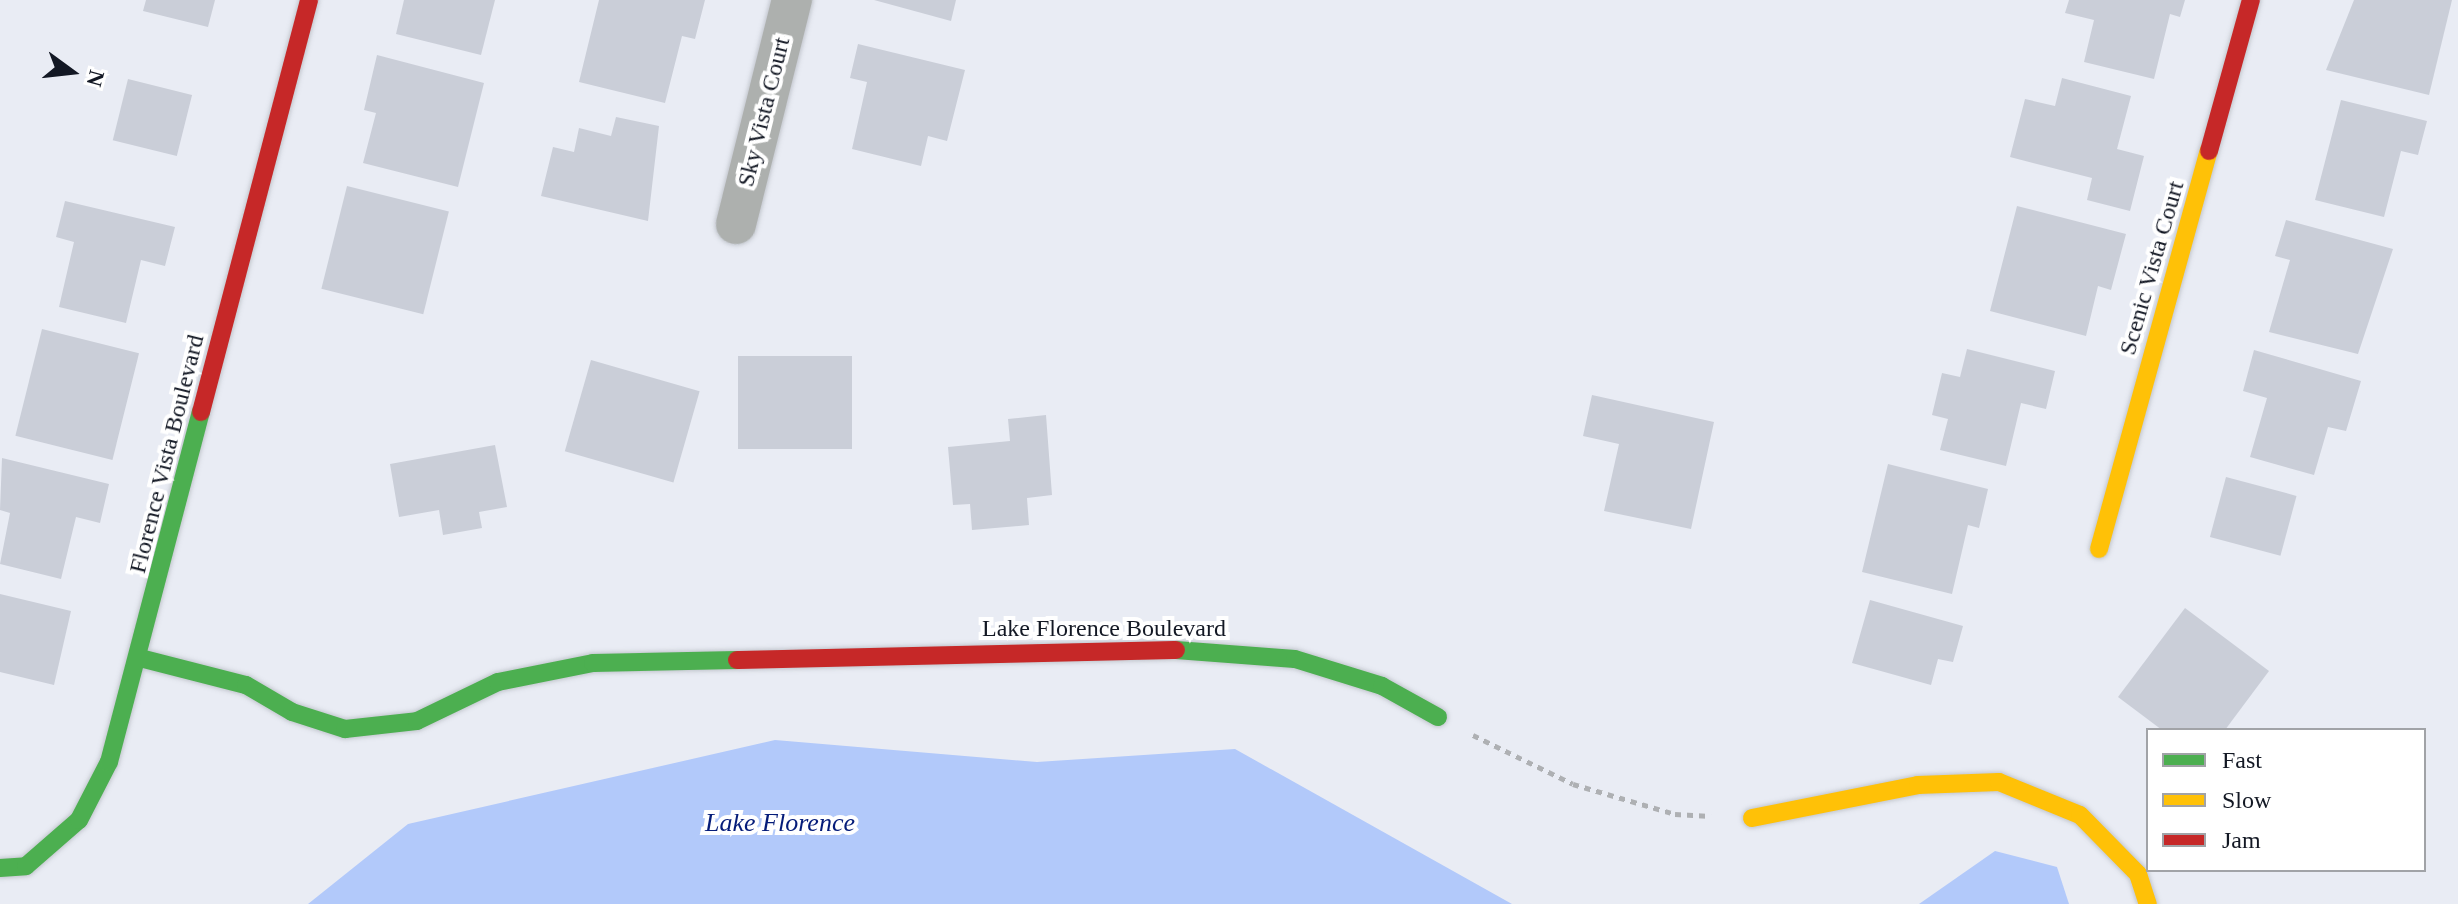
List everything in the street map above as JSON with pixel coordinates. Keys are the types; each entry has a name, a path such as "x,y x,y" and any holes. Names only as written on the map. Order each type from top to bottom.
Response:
{"street":[{"name":"Florence Vista Boulevard","path":"0,868 26,866 79,820 109,762 140,658 309,0"},
{"name":"Sky Vista Court","path":"736,224 792,0"},
{"name":"Scenic Vista Court","path":"2099,549 2251,0"},
{"name":"Lake Florence Boulevard","path":"140,658 246,685 292,712 345,729 417,721 498,682 593,663 1199,649 1295,659 1382,686 1438,717"},
{"path":"1752,818 1918,785 1999,782 2080,815 2138,874 2148,904"}],"path":[{"path":"1438,717 1573,784 1675,814 1752,818"}],"water":[{"name":"Lake Florence","path":"775,740 1037,762 1235,749 1512,904 308,904 408,824"},
{"path":"1995,851 2057,867 2069,904 1919,904"}],"building":[{"path":"146,0 215,0 208,27 143,11"},
{"path":"404,0 495,0 481,55 396,34"},
{"path":"599,0 705,0 695,39 682,36 665,103 579,82"},
{"path":"874,0 956,0 951,21"},
{"path":"2069,0 2185,0 2180,17 2170,14 2154,79 2084,62 2094,20 2065,13"},
{"path":"2354,0 2452,0 2429,95 2326,70"},
{"path":"858,44 965,70 947,141 928,136 921,166 852,149 867,82 850,78"},
{"path":"377,55 484,83 458,187 363,163 376,113 364,110"},
{"path":"2062,78 2131,96 2117,149 2144,156 2130,211 2087,200 2092,178 2010,157 2025,99 2055,106"},
{"path":"128,79 192,95 177,156 113,140"},
{"path":"2341,100 2427,121 2418,155 2401,151 2384,217 2315,200"},
{"path":"616,117 659,126 648,221 541,196 553,147 574,152 579,128 611,136"},
{"path":"347,186 449,211 423,314 321,289"},
{"path":"65,201 175,227 165,266 141,260 126,323 59,307 74,242 56,237"},
{"path":"2017,206 2126,234 2111,290 2098,286 2086,336 1990,311"},
{"path":"2286,220 2393,249 2358,354 2269,332 2290,260 2275,256"},
{"path":"42,329 139,353 112,460 15,436"},
{"path":"1967,349 2055,371 2046,409 2021,403 2006,466 1940,450 1948,419 1932,415 1942,373 1960,377"},
{"path":"2254,350 2361,381 2346,431 2328,427 2314,475 2250,457 2267,398 2243,391"},
{"path":"738,356 852,356 852,449 738,449"},
{"path":"591,360 700,391 673,482 565,451"},
{"path":"1592,395 1714,422 1691,529 1604,511 1619,444 1583,436"},
{"path":"1046,415 1052,495 1027,498 1029,525 972,530 970,504 953,505 948,447 1010,441 1008,419"},
{"path":"495,445 507,507 479,512 482,528 443,535 439,510 399,517 390,464"},
{"path":"2,458 109,484 100,523 76,517 61,579 0,564 10,513 0,510"},
{"path":"1888,464 1988,489 1979,528 1968,525 1952,594 1862,572"},
{"path":"2226,477 2297,496 2280,556 2210,537"},
{"path":"0,594 71,611 54,685 0,672"},
{"path":"1870,600 1963,626 1953,662 1938,659 1931,685 1852,663"},
{"path":"2185,608 2269,671 2226,728 2159,728 2118,697"}],"traffic: fast":[{"path":"0,868 26,866 79,820 109,762 201,412"},
{"path":"1176,650 1295,659 1382,686 1438,717"},
{"path":"140,658 246,685 292,712 345,729 417,721 498,682 593,663 737,660"}],"traffic: slow":[{"path":"2099,549 2209,151"},
{"path":"1752,818 1918,785 1999,782 2080,815 2138,874 2148,904"}],"traffic: jam":[{"path":"201,412 309,0"},
{"path":"2209,151 2251,0"},
{"path":"737,660 1176,650"}]}
